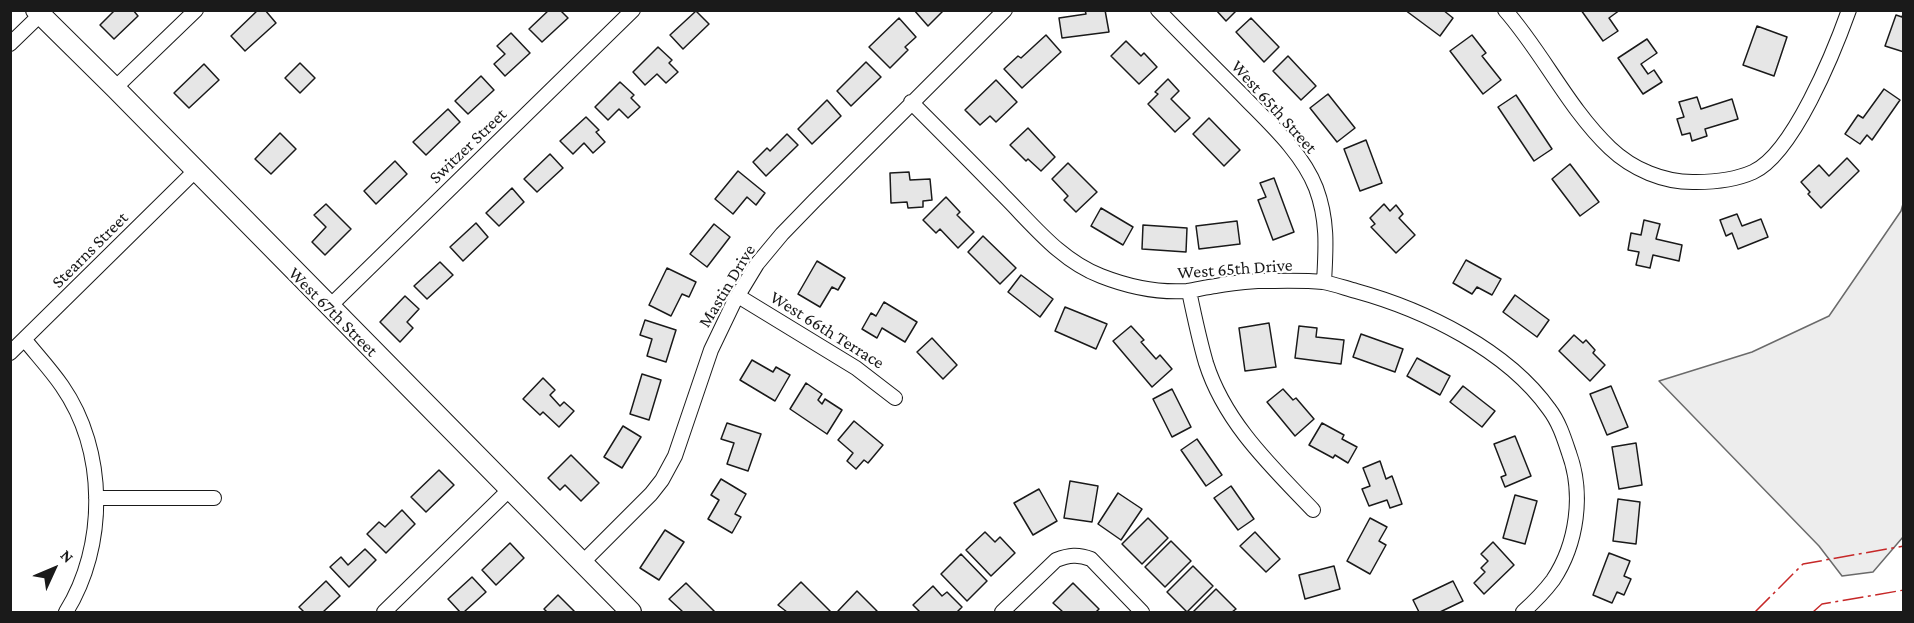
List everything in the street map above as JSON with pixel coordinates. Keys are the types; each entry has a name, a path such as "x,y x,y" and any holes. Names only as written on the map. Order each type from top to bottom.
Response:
{"street":[{"path":"115,88 196,10"},
{"name":"Switzer Street","path":"329,308 633,10"},
{"name":"Mastin Drive","path":"582,563 662,480 675,456 711,350 757,264 782,234 1005,10"},
{"name":"West 65th Street","path":"1158,10 1272,126 1303,163 1316,186 1323,212 1327,237 1324,282"},
{"path":"1505,10 1590,127 1610,148 1634,166 1660,178 1683,183 1730,180 1755,171 1774,158 1822,77 1849,10"},
{"path":"10,44 38,13"},
{"name":"West 67th Street","path":"38,13 115,88 329,308 631,612"},
{"name":"West 65th Drive","path":"911,102 1064,255 1087,270 1143,289 1189,291 1218,285 1260,281 1324,282 1415,311 1454,330 1519,376 1550,409 1562,433 1574,467 1577,505 1574,529 1562,564 1543,593 1523,612"},
{"name":"Stearns Street","path":"10,353 195,171"},
{"path":"1189,291 1207,364 1222,400 1239,428 1262,457 1313,510"},
{"name":"West 66th Terrace","path":"738,296 856,368 895,398"},
{"path":"25,340 63,387 78,416 90,450 96,498 96,519 91,551 66,612"},
{"path":"384,612 509,490"},
{"path":"96,498 214,498"},
{"path":"1002,612 1056,560 1079,555 1090,559 1142,612"}],"shaded area":[{"path":"1903,204 1903,537 1873,572 1842,576 1819,546 1659,381 1752,352 1829,316 1901,211"}],"building":[{"path":"115,10 133,10 138,16 114,39 100,25"},
{"path":"258,10 265,10 276,23 245,51 231,36"},
{"path":"549,10 560,10 568,18 542,42 529,29"},
{"path":"914,10 944,10 928,26"},
{"path":"1085,10 1105,10 1109,32 1062,38 1059,18 1086,14"},
{"path":"1216,10 1237,10 1226,21"},
{"path":"1405,10 1443,10 1453,18 1440,36"},
{"path":"1581,10 1620,10 1609,18 1618,31 1603,41"},
{"path":"696,11 709,24 683,49 670,35"},
{"path":"1904,11 1904,52 1885,46 1896,15 1902,17"},
{"path":"899,18 916,37 905,47 908,50 890,68 869,47"},
{"path":"1251,18 1279,47 1264,62 1236,32"},
{"path":"1757,26 1787,37 1774,76 1743,65"},
{"path":"511,33 530,53 505,76 494,64 505,54 497,46"},
{"path":"1046,35 1061,52 1022,88 1004,69 1018,56 1021,58"},
{"path":"1472,35 1486,53 1482,56 1501,80 1483,94 1450,51"},
{"path":"1647,39 1657,53 1641,64 1648,74 1654,70 1662,82 1643,94 1618,58"},
{"path":"1126,41 1141,56 1144,53 1157,67 1139,84 1111,56"},
{"path":"658,47 672,60 669,63 678,72 666,83 657,74 645,85 633,72"},
{"path":"1288,56 1316,86 1301,100 1273,71"},
{"path":"866,62 881,77 851,106 837,91"},
{"path":"300,63 315,78 300,93 285,78"},
{"path":"204,64 219,80 189,108 174,93"},
{"path":"481,76 494,90 468,114 455,101"},
{"path":"1168,79 1179,91 1171,99 1190,118 1175,132 1148,104 1158,94 1155,92"},
{"path":"996,80 1017,102 996,122 990,116 980,125 965,110"},
{"path":"620,82 634,95 631,98 640,107 628,118 619,109 608,120 595,107"},
{"path":"1884,89 1900,100 1872,140 1867,135 1860,144 1845,134 1858,115 1863,118"},
{"path":"1328,94 1355,128 1337,142 1310,108"},
{"path":"1516,95 1552,149 1534,161 1498,107"},
{"path":"1697,97 1701,109 1732,99 1738,119 1705,129 1707,136 1692,141 1690,133 1682,135 1677,119 1684,117 1679,102"},
{"path":"827,100 841,116 812,144 798,129"},
{"path":"448,109 460,122 426,155 413,142"},
{"path":"586,117 599,130 596,132 605,142 593,153 584,143 573,154 560,141"},
{"path":"1209,118 1240,150 1224,166 1193,134"},
{"path":"1028,128 1055,157 1041,171 1028,159 1026,161 1010,145"},
{"path":"280,133 296,149 271,174 255,159"},
{"path":"787,134 798,145 766,176 753,162 767,148 770,151"},
{"path":"1366,140 1382,183 1360,191 1344,149"},
{"path":"550,154 563,168 537,192 524,179"},
{"path":"1847,158 1859,171 1821,208 1801,182 1819,165 1829,176"},
{"path":"395,161 407,174 376,204 364,191"},
{"path":"1068,163 1097,192 1076,212 1064,200 1068,196 1052,179"},
{"path":"1570,164 1599,202 1580,216 1552,179"},
{"path":"738,171 765,193 756,205 747,197 733,214 715,199"},
{"path":"909,172 910,180 930,179 932,200 923,201 923,207 908,208 907,202 891,203 890,173"},
{"path":"1274,178 1294,232 1273,240 1258,200 1266,197 1260,183"},
{"path":"512,188 524,202 499,226 486,213"},
{"path":"946,197 960,212 957,215 974,232 958,248 940,229 936,233 923,220"},
{"path":"326,204 351,229 325,255 312,242 326,227 314,215"},
{"path":"1384,204 1390,211 1396,205 1403,214 1399,218 1415,235 1396,253 1371,227 1375,224 1370,218"},
{"path":"1101,208 1133,227 1123,245 1091,226"},
{"path":"1737,214 1742,226 1761,219 1768,237 1738,249 1732,233 1726,236 1720,220"},
{"path":"1644,220 1660,224 1656,239 1682,245 1679,261 1653,255 1650,268 1636,265 1639,252 1628,250 1631,233 1641,235"},
{"path":"1237,221 1240,244 1199,249 1196,226"},
{"path":"476,223 488,237 463,261 450,247"},
{"path":"714,224 730,237 707,267 690,254"},
{"path":"1143,225 1187,228 1186,252 1142,249"},
{"path":"983,236 1016,268 1000,284 968,252"},
{"path":"1466,260 1501,279 1492,295 1477,287 1472,294 1453,283"},
{"path":"817,261 845,278 838,290 832,287 820,307 798,294"},
{"path":"440,262 453,275 427,299 414,286"},
{"path":"667,268 696,282 689,297 682,294 671,316 649,305"},
{"path":"1021,275 1053,299 1040,317 1008,292"},
{"path":"1515,295 1549,320 1537,337 1503,312"},
{"path":"405,296 419,309 407,322 413,328 400,342 380,322"},
{"path":"884,302 917,322 905,342 882,328 877,338 862,329 871,313 876,316"},
{"path":"1065,307 1107,324 1096,349 1055,331"},
{"path":"645,320 676,330 666,362 647,356 652,339 640,335"},
{"path":"1269,323 1276,367 1245,371 1239,328"},
{"path":"1131,326 1144,340 1141,342 1156,359 1160,355 1172,369 1152,387 1113,341"},
{"path":"1299,326 1317,328 1316,337 1344,340 1341,364 1295,358"},
{"path":"1361,334 1403,349 1395,372 1353,357"},
{"path":"1574,335 1583,343 1586,340 1595,350 1593,353 1605,365 1590,381 1559,351"},
{"path":"932,338 957,365 943,379 917,352"},
{"path":"1417,358 1450,376 1440,395 1407,376"},
{"path":"752,360 773,372 776,367 790,375 775,401 740,380"},
{"path":"642,374 661,380 649,420 630,414"},
{"path":"543,378 555,390 550,395 560,406 564,402 574,411 559,427 543,412 540,415 523,399"},
{"path":"806,383 822,394 818,400 822,404 825,399 842,410 827,434 790,409"},
{"path":"1463,386 1495,411 1482,427 1450,402"},
{"path":"1611,386 1628,427 1607,435 1590,394"},
{"path":"1172,389 1191,427 1172,437 1153,399"},
{"path":"1283,389 1293,400 1296,398 1314,419 1295,436 1267,402"},
{"path":"854,421 883,445 868,463 864,460 856,469 847,461 853,453 838,440"},
{"path":"727,423 761,434 748,471 727,464 734,443 721,439"},
{"path":"1322,423 1344,435 1342,439 1357,447 1348,463 1335,455 1333,458 1309,445"},
{"path":"623,426 641,437 622,468 604,457"},
{"path":"1515,436 1531,476 1505,487 1501,477 1506,475 1494,444"},
{"path":"1197,439 1222,475 1206,486 1181,450"},
{"path":"1636,443 1642,485 1619,489 1612,447"},
{"path":"571,455 599,483 581,501 565,485 560,490 548,478"},
{"path":"1380,461 1386,479 1392,476 1402,504 1390,508 1387,500 1369,506 1362,489 1370,486 1363,468"},
{"path":"439,470 454,485 426,512 411,497"},
{"path":"721,479 746,494 735,514 741,517 732,533 708,519 719,500 711,495"},
{"path":"1070,481 1098,486 1092,522 1064,518"},
{"path":"1231,486 1254,519 1238,530 1214,498"},
{"path":"1039,489 1057,521 1033,535 1014,503"},
{"path":"1118,493 1142,509 1121,540 1098,524"},
{"path":"1515,495 1537,501 1525,544 1503,538"},
{"path":"1618,499 1640,502 1636,544 1613,541"},
{"path":"402,510 415,524 386,553 367,534 379,522 385,527"},
{"path":"1148,518 1168,538 1142,564 1122,544"},
{"path":"1370,518 1387,527 1379,541 1386,545 1370,574 1347,561"},
{"path":"665,530 684,542 659,580 640,568"},
{"path":"985,532 995,542 1000,537 1015,553 991,576 966,550"},
{"path":"1255,532 1280,559 1266,572 1240,546"},
{"path":"1171,541 1191,561 1165,587 1145,567"},
{"path":"1493,542 1514,565 1484,594 1474,583 1485,572 1481,568 1488,561 1481,554"},
{"path":"510,543 524,558 496,585 482,570"},
{"path":"365,549 376,560 349,587 330,567 341,557 348,565"},
{"path":"1609,553 1630,561 1624,576 1631,579 1624,595 1617,592 1612,603 1593,595"},
{"path":"961,554 987,581 967,601 941,574"},
{"path":"1193,566 1213,586 1187,612 1167,592"},
{"path":"1334,566 1340,589 1305,599 1299,575"},
{"path":"472,577 486,592 464,612 460,612 448,599"},
{"path":"326,581 340,596 323,612 304,612 299,607"},
{"path":"1453,581 1463,601 1440,612 1419,612 1413,600"},
{"path":"801,582 831,612 787,612 778,605"},
{"path":"686,583 715,612 683,612 669,599"},
{"path":"1073,583 1099,609 1096,612 1063,612 1053,603"},
{"path":"933,586 942,596 947,592 962,607 957,612 920,612 913,605"},
{"path":"1216,589 1236,609 1232,612 1193,612"},
{"path":"857,591 877,611 838,611"},
{"path":"558,595 575,612 547,612 544,609"}],"power":[{"path":"1755,612 1803,564 1904,546"},
{"path":"1813,612 1822,604 1904,590"}]}
